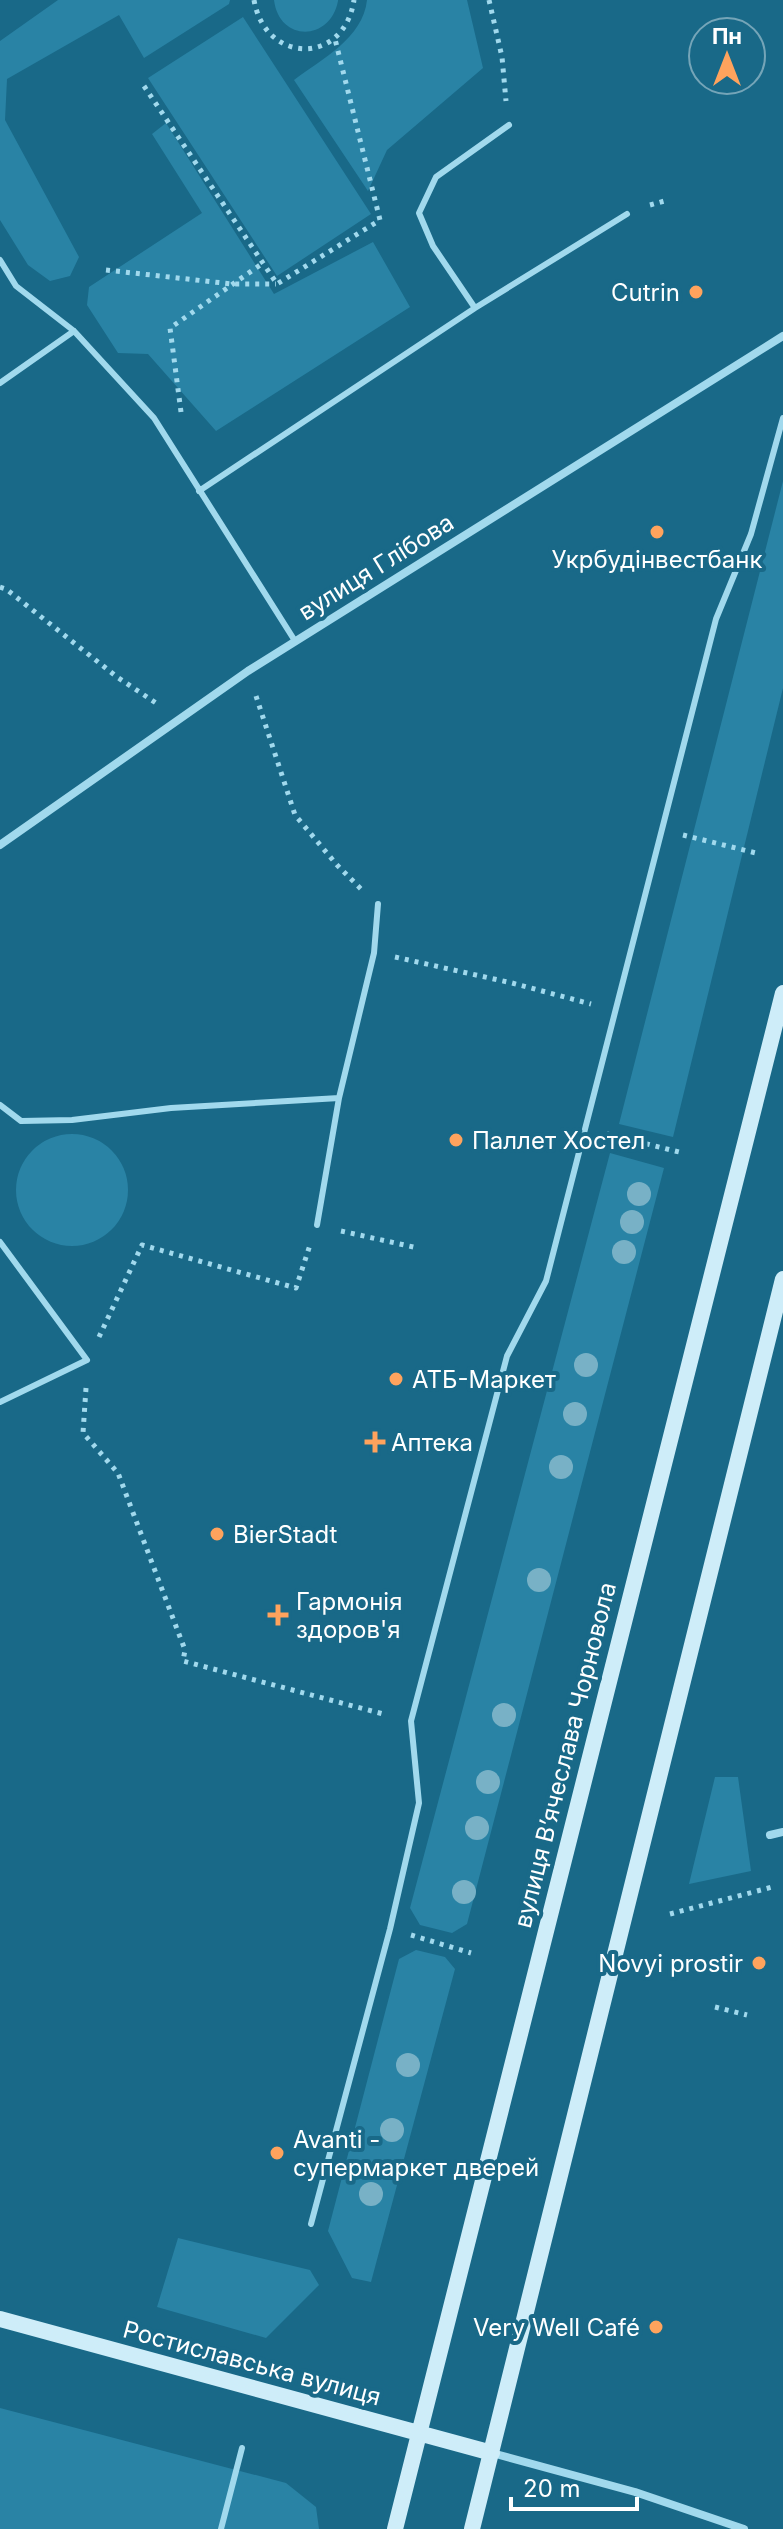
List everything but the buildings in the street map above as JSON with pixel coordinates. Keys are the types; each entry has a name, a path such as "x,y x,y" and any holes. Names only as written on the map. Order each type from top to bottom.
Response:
{"main road":[{"name":"вулиця Вʼячеслава Чорновола","path":"395,2529 783,993"},
{"path":"472,2529 783,1279"},
{"name":"Ростиславська вулиця","path":"0,2319 492,2453"}],"street":[{"name":"вулиця Глібова","path":"0,845 248,671 783,336"},
{"path":"770,1835 783,1832"},
{"path":"492,2453 635,2492 744,2529"}],"lane":[{"path":"475,308 433,246 419,213 436,177 509,125"},
{"path":"199,491 475,308 627,214"},
{"path":"0,260 16,286 74,331 154,418 295,641"},
{"path":"0,383 74,331"},
{"path":"311,2224 390,1929 419,1803 411,1721 507,1356 546,1281 716,619 751,534 783,418"},
{"path":"317,1225 339,1098 374,953 378,904"},
{"path":"0,1105 21,1121 72,1120 171,1108 339,1098"},
{"path":"0,1242 87,1360 0,1402"},
{"path":"221,2529 242,2448"}],"path":[{"path":"254,0 264,29 275,40 289,47 305,49 321,47 335,39 346,27 354,0"},
{"path":"489,0 502,57 509,125"},
{"path":"106,270 232,284 277,284 380,220 335,39"},
{"path":"144,86 277,284"},
{"path":"182,419 170,328 263,263"},
{"path":"0,587 117,677 180,719"},
{"path":"248,671 295,815 337,865 378,904"},
{"path":"663,830 756,853"},
{"path":"374,953 617,1010"},
{"path":"586,1129 679,1152"},
{"path":"142,1245 296,1288 317,1225 418,1248"},
{"path":"83,1433 118,1473 185,1650 183,1661 411,1721"},
{"path":"670,1914 776,1886"},
{"path":"390,1929 471,1953"},
{"path":"715,2007 747,2015"}],"shaded area":[{"path":"58,0 230,0 229,4 144,58 119,15 7,79 5,120 79,257 70,276 50,281 28,265 0,220 0,41"},
{"path":"274,0 338,1 325,24 305,32 285,24"},
{"path":"367,0 467,0 483,68 387,150 368,191 294,80 350,36 358,26"},
{"path":"243,17 371,214 277,276 148,78"},
{"path":"166,123 274,294 373,242 410,307 216,431 148,354 118,353 87,305 89,287 202,213 152,134"},
{"path":"783,481 783,688 673,1137 619,1124"},
{"path":"72,1134 93,1139 111,1151 123,1169 128,1190 123,1211 111,1229 93,1241 72,1246 51,1241 33,1229 21,1211 16,1190 21,1169 33,1151 51,1139"},
{"path":"610,1153 664,1168 467,1924 452,1933 420,1925 410,1908"},
{"path":"715,1777 738,1777 751,1871 689,1884"},
{"path":"416,1950 445,1957 455,1969 371,2282 352,2278 328,2231 399,1959"},
{"path":"178,2238 310,2270 319,2285 266,2338 157,2307"},
{"path":"0,2408 286,2483 316,2507 319,2529 0,2529"}],"place":[{"name":"Cutrin","path":"696,292"},
{"name":"Укрбудінвестбанк","path":"657,532"},
{"name":"Паллет Хостел","path":"456,1140"},
{"name":"АТБ-Маркет","path":"396,1379"},
{"name":"Аптека","path":"375,1442"},
{"name":"BierStadt","path":"217,1534"},
{"name":"Гармонія здоров'я","path":"278,1615"},
{"name":"Novyi prostir","path":"759,1963"},
{"name":"Avanti - супермаркет дверей","path":"277,2153"},
{"name":"Very Well Café","path":"656,2327"}]}
